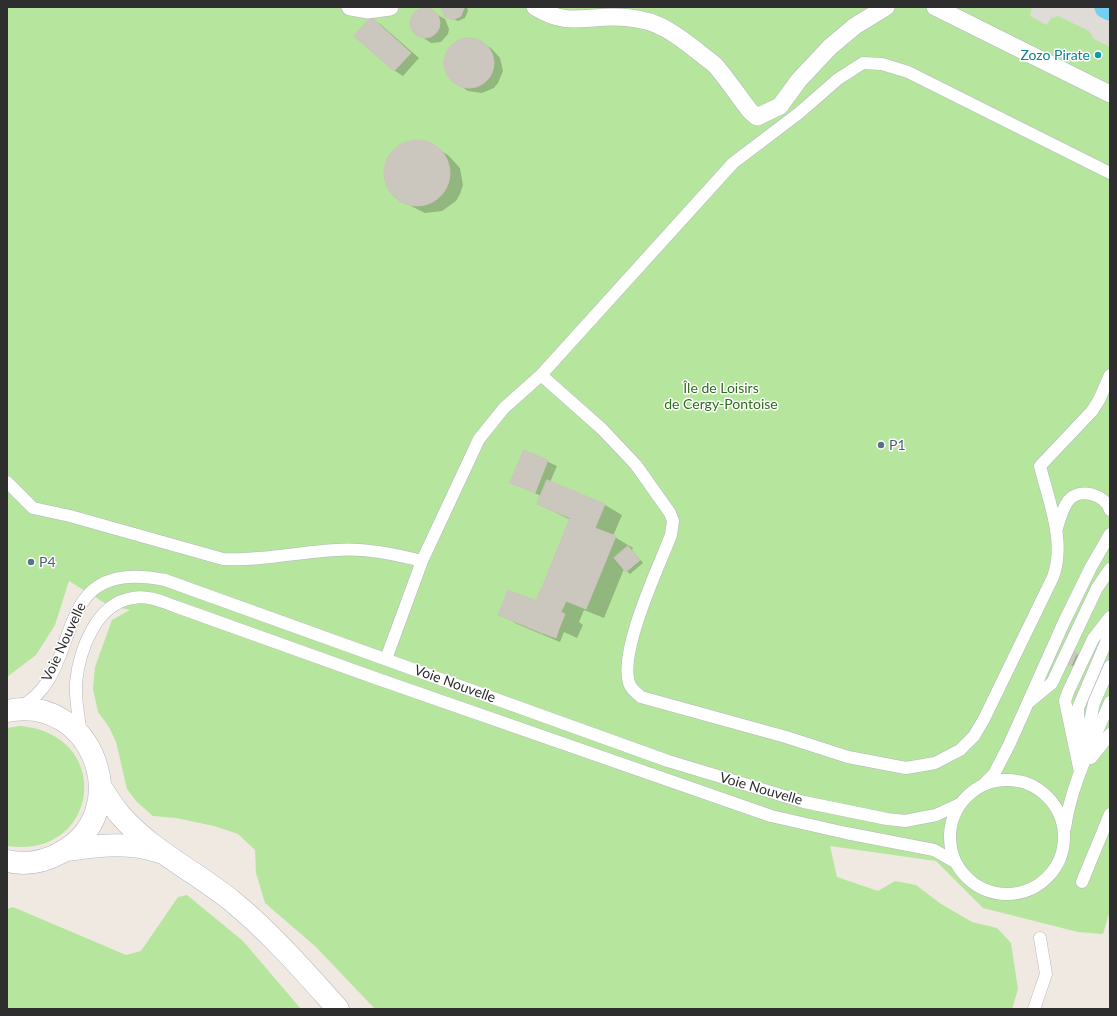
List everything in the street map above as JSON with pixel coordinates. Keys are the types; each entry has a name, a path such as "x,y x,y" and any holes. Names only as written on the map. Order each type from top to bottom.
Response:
{"main road":[{"path":"7,861 27,863 40,861 66,850 78,841 94,816 100,786 96,759 90,746 81,735 58,717 30,709 11,710"},
{"path":"100,786 121,816 165,854 212,886 246,913 279,945 338,1009"},
{"path":"66,850 120,844 135,845 165,854"}],"street":[{"path":"350,7 367,10 390,7"},
{"path":"534,7 554,18 579,20 601,17 621,17 647,21 671,30 714,65 750,111 757,117 780,106 799,80 830,47 855,26 886,7"},
{"path":"935,7 1110,94"}],"lane":[{"path":"386,659 422,561 479,439 504,408 541,375 733,163 799,113 838,79 863,63 882,64 908,72 1110,173"},
{"path":"541,375 618,445 665,504 673,521 671,535 629,648 627,662 630,685 641,697 786,737 848,757 888,766 906,768 921,766 950,757 966,745 984,719 1053,577 1058,557 1056,531 1040,466 1092,411 1099,400 1110,375"},
{"path":"7,482 33,508 70,516 223,559 242,560 338,550 371,550 422,561"},
{"path":"1056,531 1066,505 1075,495 1084,494 1097,497 1106,502 1110,510"},
{"path":"1110,534 1091,567 1067,615 1000,764 994,774 983,785 967,796 960,804 950,827 950,845 955,862 959,870 972,883 988,892 1005,895 1023,892 1039,884 1052,872 1061,856 1067,814 1080,772 1110,702"},
{"path":"1029,702 1052,683 1097,588 1110,569"},
{"name":"Voie Nouvelle","path":"11,710 31,700 44,687 53,670 74,617 86,596 105,583 129,576 151,577 165,580 668,761 804,802 887,819 905,821 936,815 960,804"},
{"name":"Voie Nouvelle","path":"81,735 76,697 76,682 80,665 93,629 100,617 111,606 125,599 144,597 177,607 378,679 771,816 846,833 934,850 955,862"},
{"path":"1080,772 1065,701 1093,639 1110,617"},
{"path":"1080,772 1078,708 1110,633"},
{"path":"1080,772 1092,709 1110,666"},
{"path":"1080,772 1110,734"},
{"path":"983,785 1008,780 1026,783 1034,787 1048,798 1058,813 1064,830 1064,837"},
{"path":"1082,882 1110,814"},
{"path":"1034,1009 1046,974 1040,938"}],"green space":[{"name":"Île de Loisirs de Cergy-Pontoise","path":"7,7 1110,7 1110,910 1103,934 1078,932 983,908 936,861 830,846 837,877 878,891 895,881 916,885 941,904 972,922 997,928 1011,943 1018,989 1012,1009 375,1009 316,947 265,903 256,873 255,850 238,834 214,826 176,818 153,816 137,802 127,789 116,742 109,727 98,712 93,689 95,667 112,620 130,610 108,605 69,581 55,625 36,655 7,677"},
{"path":"20,726 51,734 71,750 82,771 84,794 77,816 62,834 38,845 7,846 7,728"},
{"path":"187,895 243,941 301,1009 7,1009 7,909 13,907 126,955 141,951 178,897"}],"shaded area":[{"path":"1032,7 1091,7 1101,12 1102,10 1108,13 1107,17 1110,19 1110,47 1094,39 1089,31 1058,16 1051,18 1047,25 1030,16"}],"building":[{"path":"441,7 464,8 461,16 453,20 445,17"},
{"path":"425,8 436,12 440,23 436,34 425,38 414,34 410,23 414,12"},
{"path":"371,17 411,53 394,71 354,36"},
{"path":"464,38 474,38 487,45 494,58 494,68 487,81 474,88 464,88 455,84 448,77 444,68 444,58 448,49 455,42"},
{"path":"417,140 430,143 440,150 447,160 450,173 447,186 440,196 430,203 417,206 404,203 394,196 387,186 384,173 387,160 394,150 404,143"},
{"path":"524,450 548,460 535,493 510,483"},
{"path":"547,480 605,504 595,528 616,536 586,609 566,601 561,612 565,614 559,629 546,623 542,633 498,615 508,590 542,603 546,592 541,590 570,518 537,504"},
{"path":"628,546 640,560 626,572 614,558"},
{"path":"541,590 546,592 542,603 536,601"},
{"path":"546,623 559,629 556,638 542,633"},
{"path":"1071,650 1077,653 1071,666 1065,663"}],"waterway":[{"path":"1106,7 1110,9"}],"place":[{"name":"Zozo Pirate","path":"1098,55"},
{"name":"P1","path":"881,445"},
{"name":"P4","path":"31,562"}]}
